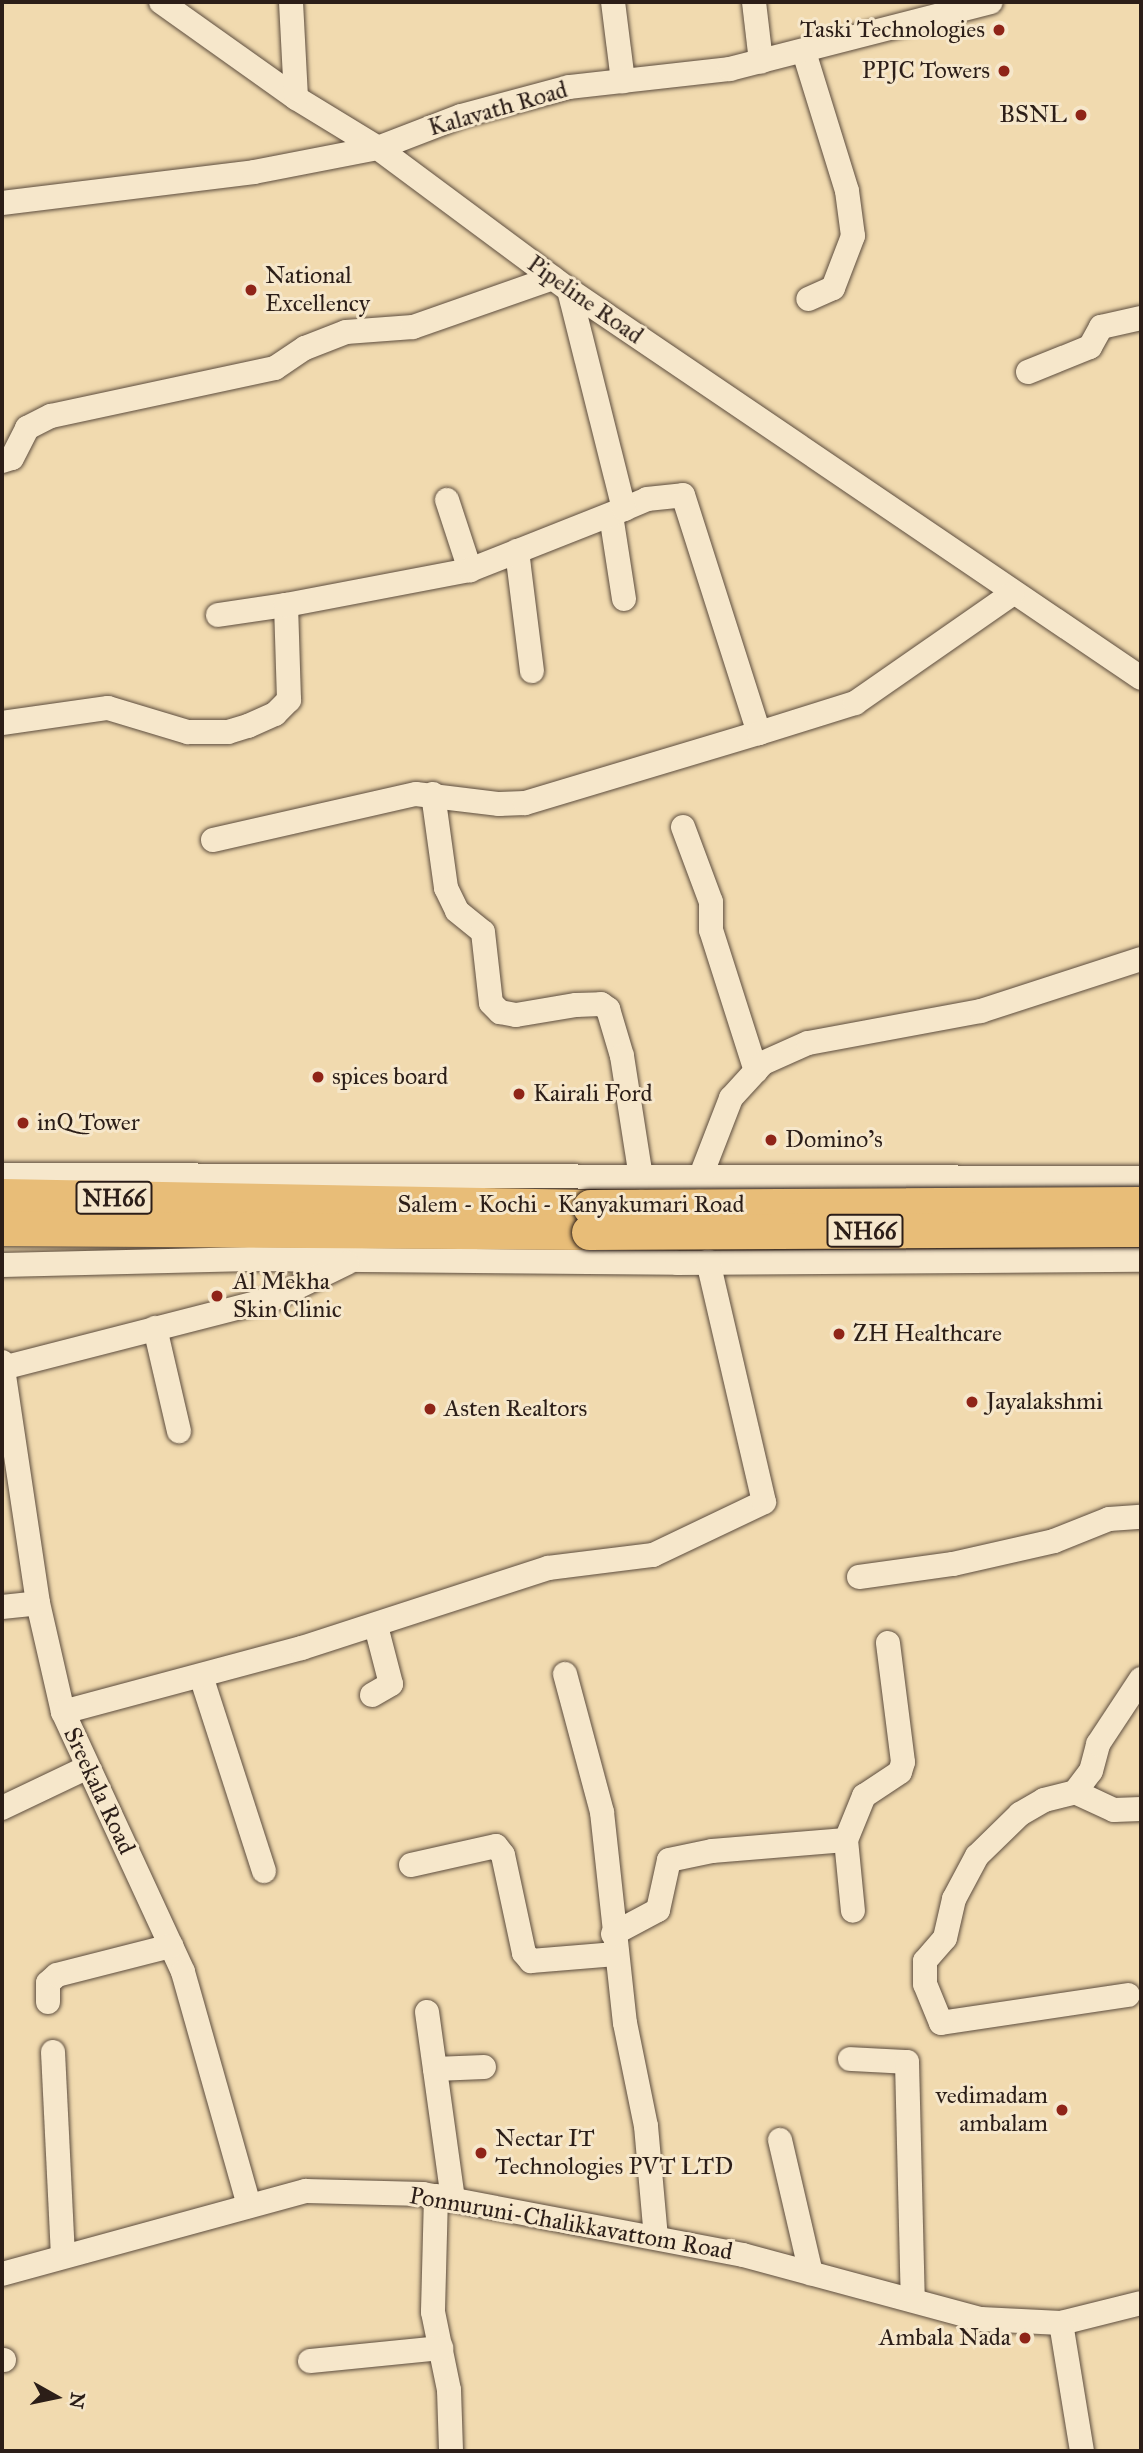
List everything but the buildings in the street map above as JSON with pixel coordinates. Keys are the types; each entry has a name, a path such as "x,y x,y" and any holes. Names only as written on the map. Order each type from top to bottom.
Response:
{"highway":[{"name":"Salem - Kochi - Kanyakumari Road","path":"2,1196 225,1217 1141,1229"},
{"name":"Salem - Kochi - Kanyakumari Road","path":"2,1228 225,1217 590,1207 1141,1204"}],"street":[{"name":"Pipeline Road","path":"162,2 296,98 378,148 561,284 1012,594 1141,678"},
{"path":"291,2 296,98"},
{"path":"613,2 623,81"},
{"path":"754,2 761,62"},
{"name":"Kalavath Road","path":"2,203 254,172 378,148 461,116 569,87 761,62 991,2"},
{"path":"804,52 848,191 853,236 833,288 808,299"},
{"path":"2,461 12,458 27,429 51,416 275,368 305,348 346,332 413,327 561,284 617,512 624,599"},
{"path":"1028,372 1090,347 1101,327 1141,318"},
{"path":"218,615 286,605 470,570 647,499 683,495 760,733"},
{"path":"447,500 470,570"},
{"path":"517,551 532,671"},
{"path":"214,840 416,794 499,804 525,803 760,733 855,703 1012,594"},
{"path":"2,723 108,708 188,732 228,732 248,726 275,714 289,700 286,605"},
{"path":"433,794 446,888 457,911 483,932 491,1003 500,1012 516,1015 576,1005 601,1004 608,1009 624,1069 641,1178"},
{"path":"683,827 711,902 711,930 756,1070"},
{"path":"700,1178 731,1098 756,1070 808,1043 981,1011 1141,959"},
{"path":"2,1175 225,1217"},
{"name":"Salem - Kochi - Kanyakumari Road","path":"225,1217 641,1178 1141,1178"},
{"path":"929,1262 938,1241 940,1199 931,1178"},
{"path":"1013,1178 1001,1201 1001,1238 1013,1261"},
{"path":"2,1265 225,1217"},
{"name":"Salem - Kochi - Kanyakumari Road","path":"225,1217 354,1260 1141,1260"},
{"path":"3,1368 275,1298 354,1260"},
{"path":"63,1712 376,1626 548,1569 653,1555 764,1502 708,1261"},
{"path":"155,1328 180,1432"},
{"name":"Sreekala Road","path":"2,1362 10,1485 63,1712 86,1768 183,1972 249,2206"},
{"path":"859,1577 953,1564 1054,1541 1109,1518 1141,1517"},
{"path":"2,1607 38,1603"},
{"path":"372,1695 391,1684 376,1626"},
{"path":"853,1911 846,1840 864,1796 900,1772 903,1762 888,1643"},
{"path":"565,1674 601,1812 615,1944 646,2126 656,2238"},
{"path":"201,1676 264,1871"},
{"path":"1128,1995 941,2023 925,1984 925,1961 945,1938 954,1899 977,1856 1020,1814 1044,1800 1075,1792 1091,1771 1098,1744 1141,1679"},
{"path":"2,1808 86,1768"},
{"path":"1075,1792 1114,1810 1141,1809"},
{"path":"411,1866 496,1846 503,1855 524,1953 531,1961 615,1944 658,1910 669,1860 675,1857 846,1840"},
{"path":"48,2002 48,1983 57,1975 171,1946"},
{"path":"427,2012 435,2069 445,2198 433,2312 449,2390 451,2451"},
{"path":"53,2052 63,2256"},
{"path":"850,2059 907,2062 913,2300"},
{"path":"435,2069 484,2067"},
{"path":"780,2140 811,2273"},
{"name":"Ponnuruni-Chalikkavattom Road","path":"2,2274 306,2191 445,2198 656,2238 811,2273 981,2319 1061,2323 1141,2303"},
{"path":"1061,2323 1082,2451"},
{"path":"310,2361 441,2348"}],"place":[{"name":"Taski Technologies","path":"999,30"},
{"name":"PPJC Towers","path":"1004,71"},
{"name":"BSNL","path":"1081,115"},
{"name":"National Excellency","path":"251,290"},
{"name":"spices board","path":"318,1077"},
{"name":"Kairali Ford","path":"519,1094"},
{"name":"inQ Tower","path":"23,1123"},
{"name":"Domino's","path":"771,1140"},
{"name":"Al Mekha Skin Clinic","path":"217,1296"},
{"name":"ZH Healthcare","path":"839,1334"},
{"name":"Jayalakshmi","path":"972,1402"},
{"name":"Asten Realtors","path":"430,1409"},
{"name":"vedimadam ambalam","path":"1062,2110"},
{"name":"Nectar IT Technologies PVT LTD","path":"481,2153"},
{"name":"Ambala Nada","path":"1025,2338"}]}
